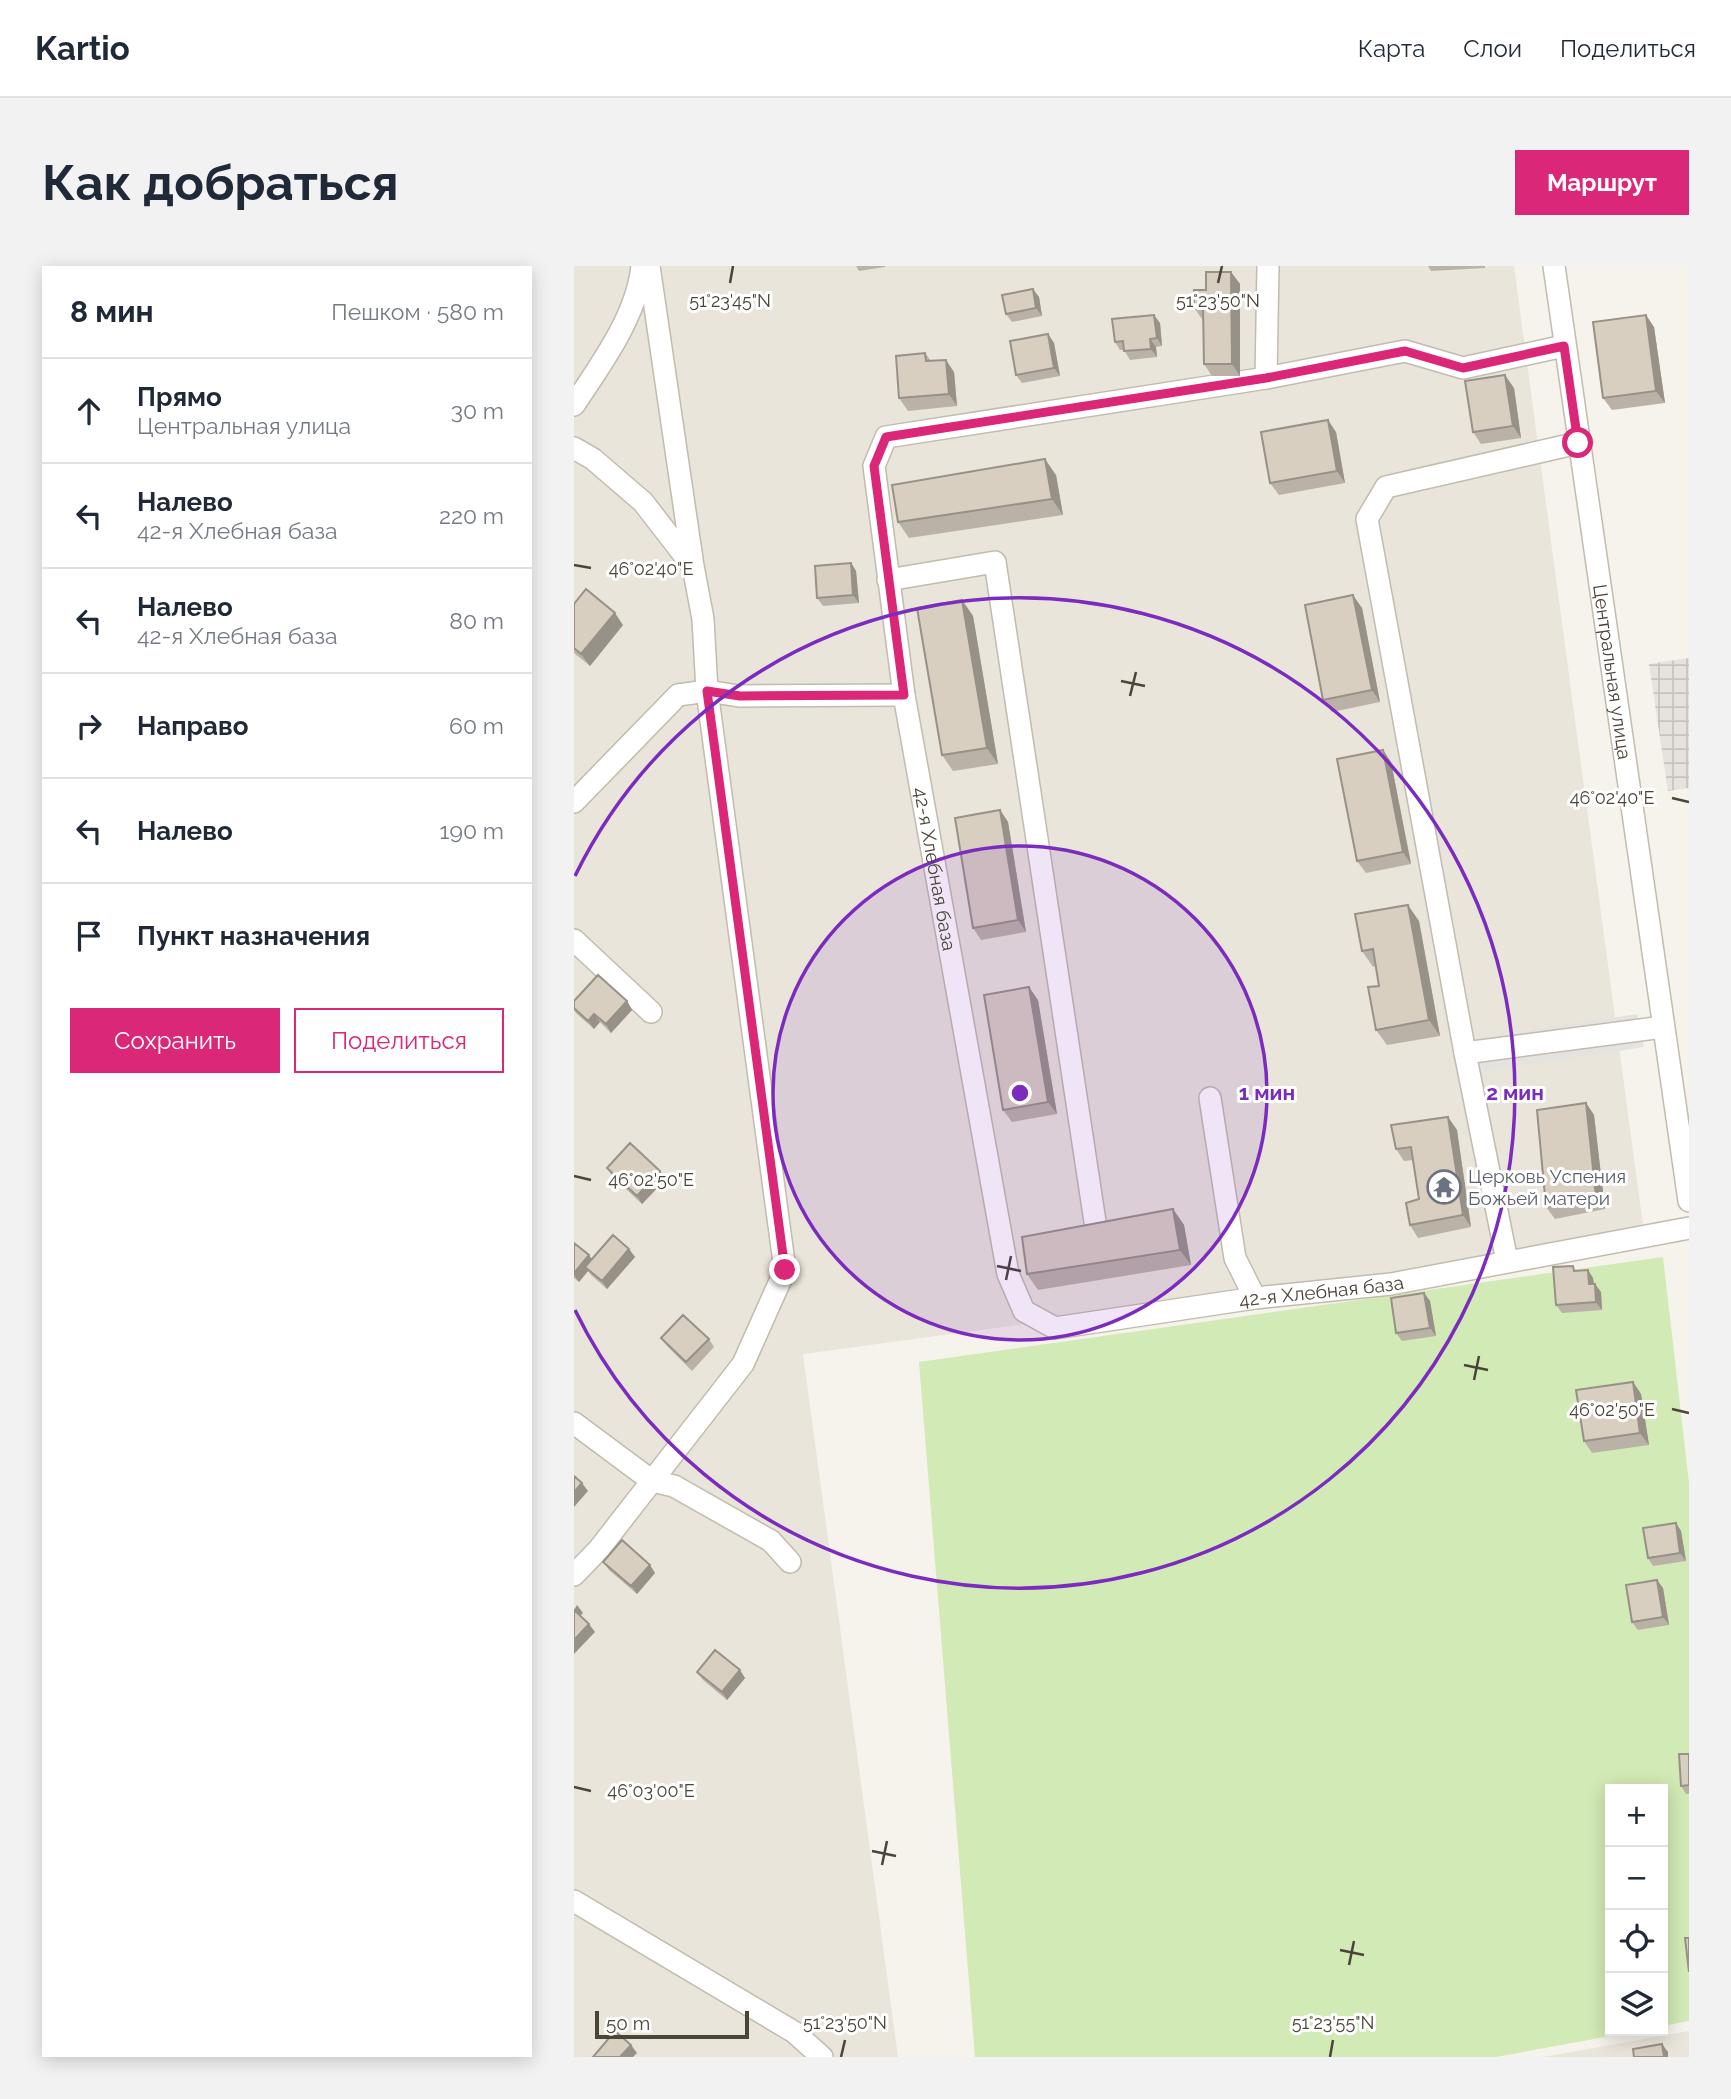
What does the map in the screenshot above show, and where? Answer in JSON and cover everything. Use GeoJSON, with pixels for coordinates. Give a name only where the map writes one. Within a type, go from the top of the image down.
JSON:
{"type":"FeatureCollection","features":[{"type":"Feature","properties":{"kind":"street"},"geometry":{"type":"LineString","coordinates":[[574,405],[623,325],[640,282],[642,266]]}},
{"type":"Feature","properties":{"kind":"street"},"geometry":{"type":"LineString","coordinates":[[574,1575],[599,1549],[743,1364],[785,1270],[707,691],[703,619],[692,566],[649,266]]}},
{"type":"Feature","properties":{"kind":"street"},"geometry":{"type":"LineString","coordinates":[[1266,378],[1268,266]]}},
{"type":"Feature","properties":{"kind":"street","name":"Центральная улица"},"geometry":{"type":"LineString","coordinates":[[1553,266],[1689,1201]]}},
{"type":"Feature","properties":{"kind":"street","name":"42-я Хлебная база"},"geometry":{"type":"LineString","coordinates":[[1564,346],[1463,368],[1405,351],[1266,378],[886,437],[874,466],[904,695],[1008,1274],[1024,1311],[1055,1328],[1255,1298],[1391,1284],[1689,1228]]}},
{"type":"Feature","properties":{"kind":"street"},"geometry":{"type":"LineString","coordinates":[[1507,1261],[1465,1053],[1367,519],[1386,487],[1578,443]]}},
{"type":"Feature","properties":{"kind":"street"},"geometry":{"type":"LineString","coordinates":[[574,448],[593,459],[643,502],[692,566]]}},
{"type":"Feature","properties":{"kind":"street"},"geometry":{"type":"LineString","coordinates":[[888,580],[996,562],[1097,1235]]}},
{"type":"Feature","properties":{"kind":"street"},"geometry":{"type":"LineString","coordinates":[[574,802],[678,695],[707,691],[740,696],[904,695]]}},
{"type":"Feature","properties":{"kind":"street"},"geometry":{"type":"LineString","coordinates":[[574,940],[651,1012]]}},
{"type":"Feature","properties":{"kind":"street"},"geometry":{"type":"LineString","coordinates":[[1465,1053],[1663,1027]]}},
{"type":"Feature","properties":{"kind":"street"},"geometry":{"type":"LineString","coordinates":[[1210,1098],[1235,1258],[1255,1298]]}},
{"type":"Feature","properties":{"kind":"street"},"geometry":{"type":"LineString","coordinates":[[574,1423],[652,1481],[674,1486],[771,1541],[790,1562]]}},
{"type":"Feature","properties":{"kind":"street"},"geometry":{"type":"LineString","coordinates":[[574,1900],[794,2032],[822,2057]]}},
{"type":"Feature","properties":{"kind":"shaded area"},"geometry":{"type":"Polygon","coordinates":[[[574,266],[1514,266],[1645,1240],[803,1354],[898,2057],[574,2057],[574,266]]]}},
{"type":"Feature","properties":{"kind":"shaded area"},"geometry":{"type":"Polygon","coordinates":[[[1689,658],[1689,788],[1668,791],[1649,664],[1689,658]]]}},
{"type":"Feature","properties":{"kind":"shaded area"},"geometry":{"type":"Polygon","coordinates":[[[1637,1014],[1644,1047],[1478,1073],[1472,1039],[1637,1014]]]}},
{"type":"Feature","properties":{"kind":"shaded area"},"geometry":{"type":"Polygon","coordinates":[[[1689,2031],[1689,2057],[1543,2057],[1668,2036],[1689,2031]]]}},
{"type":"Feature","properties":{"kind":"green space"},"geometry":{"type":"Polygon","coordinates":[[[1663,1257],[1689,1483],[1689,2021],[1668,2025],[1668,1784],[1605,1784],[1605,2036],[1611,2036],[1496,2057],[975,2057],[919,1362],[1663,1257]]]}},
{"type":"Feature","properties":{"kind":"building"},"geometry":{"type":"Polygon","coordinates":[[[1206,272],[1231,272],[1232,364],[1204,364],[1203,307],[1194,308],[1194,290],[1206,290],[1206,272]]]}},
{"type":"Feature","properties":{"kind":"building"},"geometry":{"type":"Polygon","coordinates":[[[1033,289],[1036,308],[1006,314],[1002,295],[1033,289]]]}},
{"type":"Feature","properties":{"kind":"building"},"geometry":{"type":"Polygon","coordinates":[[[1154,315],[1157,338],[1150,339],[1151,349],[1124,351],[1123,341],[1115,342],[1112,319],[1154,315]]]}},
{"type":"Feature","properties":{"kind":"building"},"geometry":{"type":"Polygon","coordinates":[[[1646,315],[1656,391],[1603,398],[1593,322],[1646,315]]]}},
{"type":"Feature","properties":{"kind":"building"},"geometry":{"type":"Polygon","coordinates":[[[1048,334],[1054,368],[1016,375],[1010,341],[1048,334]]]}},
{"type":"Feature","properties":{"kind":"building"},"geometry":{"type":"Polygon","coordinates":[[[925,353],[926,361],[946,360],[949,394],[899,398],[896,356],[925,353]]]}},
{"type":"Feature","properties":{"kind":"building"},"geometry":{"type":"Polygon","coordinates":[[[1505,375],[1513,426],[1473,432],[1465,381],[1505,375]]]}},
{"type":"Feature","properties":{"kind":"building"},"geometry":{"type":"Polygon","coordinates":[[[1328,420],[1337,471],[1270,483],[1261,432],[1328,420]]]}},
{"type":"Feature","properties":{"kind":"building"},"geometry":{"type":"Polygon","coordinates":[[[1045,459],[1052,499],[898,522],[892,485],[1045,459]]]}},
{"type":"Feature","properties":{"kind":"building"},"geometry":{"type":"Polygon","coordinates":[[[851,563],[853,595],[817,598],[815,566],[851,563]]]}},
{"type":"Feature","properties":{"kind":"building"},"geometry":{"type":"Polygon","coordinates":[[[586,589],[615,613],[581,654],[574,648],[574,604],[586,589]]]}},
{"type":"Feature","properties":{"kind":"building"},"geometry":{"type":"Polygon","coordinates":[[[1353,595],[1372,690],[1323,700],[1305,605],[1353,595]]]}},
{"type":"Feature","properties":{"kind":"building"},"geometry":{"type":"Polygon","coordinates":[[[962,600],[987,748],[942,755],[917,608],[962,600]]]}},
{"type":"Feature","properties":{"kind":"building"},"geometry":{"type":"Polygon","coordinates":[[[1383,750],[1403,852],[1357,861],[1337,759],[1383,750]]]}},
{"type":"Feature","properties":{"kind":"building"},"geometry":{"type":"Polygon","coordinates":[[[1000,810],[1018,920],[973,928],[955,818],[1000,810]]]}},
{"type":"Feature","properties":{"kind":"building"},"geometry":{"type":"Polygon","coordinates":[[[1408,905],[1429,1020],[1376,1030],[1368,987],[1379,986],[1373,949],[1362,951],[1355,914],[1408,905]]]}},
{"type":"Feature","properties":{"kind":"building"},"geometry":{"type":"Polygon","coordinates":[[[598,975],[627,1001],[606,1024],[594,1014],[588,1021],[574,1008],[574,1001],[598,975]]]}},
{"type":"Feature","properties":{"kind":"building"},"geometry":{"type":"Polygon","coordinates":[[[1029,987],[1048,1102],[1003,1110],[984,995],[1029,987]]]}},
{"type":"Feature","properties":{"kind":"building"},"geometry":{"type":"Polygon","coordinates":[[[1586,1103],[1596,1197],[1546,1207],[1537,1110],[1586,1103]]]}},
{"type":"Feature","properties":{"kind":"building","name":"Церковь Успения Божьей матери"},"geometry":{"type":"Polygon","coordinates":[[[1448,1117],[1463,1215],[1410,1225],[1406,1203],[1419,1199],[1411,1147],[1396,1149],[1391,1125],[1448,1117]]]}},
{"type":"Feature","properties":{"kind":"building"},"geometry":{"type":"Polygon","coordinates":[[[630,1143],[660,1171],[637,1196],[607,1168],[630,1143]]]}},
{"type":"Feature","properties":{"kind":"building"},"geometry":{"type":"Polygon","coordinates":[[[1173,1209],[1180,1250],[1027,1274],[1022,1237],[1173,1209]]]}},
{"type":"Feature","properties":{"kind":"building"},"geometry":{"type":"Polygon","coordinates":[[[613,1235],[629,1249],[602,1281],[585,1267],[613,1235]]]}},
{"type":"Feature","properties":{"kind":"building"},"geometry":{"type":"Polygon","coordinates":[[[574,1243],[589,1255],[574,1273],[574,1243]]]}},
{"type":"Feature","properties":{"kind":"building"},"geometry":{"type":"Polygon","coordinates":[[[1573,1266],[1574,1271],[1588,1270],[1589,1284],[1595,1284],[1596,1302],[1556,1305],[1553,1267],[1573,1266]]]}},
{"type":"Feature","properties":{"kind":"building"},"geometry":{"type":"Polygon","coordinates":[[[1424,1293],[1430,1328],[1396,1333],[1391,1298],[1424,1293]]]}},
{"type":"Feature","properties":{"kind":"building"},"geometry":{"type":"Polygon","coordinates":[[[683,1315],[709,1339],[686,1362],[661,1338],[683,1315]]]}},
{"type":"Feature","properties":{"kind":"building"},"geometry":{"type":"Polygon","coordinates":[[[1633,1382],[1640,1433],[1584,1441],[1576,1390],[1633,1382]]]}},
{"type":"Feature","properties":{"kind":"building"},"geometry":{"type":"Polygon","coordinates":[[[574,1476],[582,1483],[574,1492],[574,1476]]]}},
{"type":"Feature","properties":{"kind":"building"},"geometry":{"type":"Polygon","coordinates":[[[1676,1523],[1680,1553],[1648,1558],[1643,1528],[1676,1523]]]}},
{"type":"Feature","properties":{"kind":"building"},"geometry":{"type":"Polygon","coordinates":[[[622,1540],[650,1565],[631,1586],[603,1562],[622,1540]]]}},
{"type":"Feature","properties":{"kind":"building"},"geometry":{"type":"Polygon","coordinates":[[[1657,1580],[1663,1617],[1632,1622],[1626,1585],[1657,1580]]]}},
{"type":"Feature","properties":{"kind":"building"},"geometry":{"type":"Polygon","coordinates":[[[574,1610],[589,1624],[574,1640],[574,1610]]]}},
{"type":"Feature","properties":{"kind":"building"},"geometry":{"type":"Polygon","coordinates":[[[715,1650],[740,1670],[722,1692],[697,1672],[715,1650]]]}},
{"type":"Feature","properties":{"kind":"building"},"geometry":{"type":"Polygon","coordinates":[[[1679,1754],[1689,1754],[1689,1785],[1681,1786],[1679,1754]]]}},
{"type":"Feature","properties":{"kind":"building"},"geometry":{"type":"Polygon","coordinates":[[[1685,1938],[1689,1938],[1689,1972],[1685,1938]]]}},
{"type":"Feature","properties":{"kind":"building"},"geometry":{"type":"Polygon","coordinates":[[[615,2031],[631,2045],[620,2057],[593,2057],[615,2031]]]}},
{"type":"Feature","properties":{"kind":"building"},"geometry":{"type":"Polygon","coordinates":[[[1662,2044],[1664,2057],[1634,2057],[1633,2049],[1662,2044]]]}},
{"type":"Feature","properties":{"kind":"place","name":"Церковь Успения Божьей матери"},"geometry":{"type":"Point","coordinates":[1444,1187]}},
{"type":"Feature","properties":{"kind":"route"},"geometry":{"type":"LineString","coordinates":[[785,1270],[707,691],[740,696],[904,695],[874,466],[886,437],[1266,378],[1405,351],[1463,368],[1564,346],[1578,443]]}}]}
